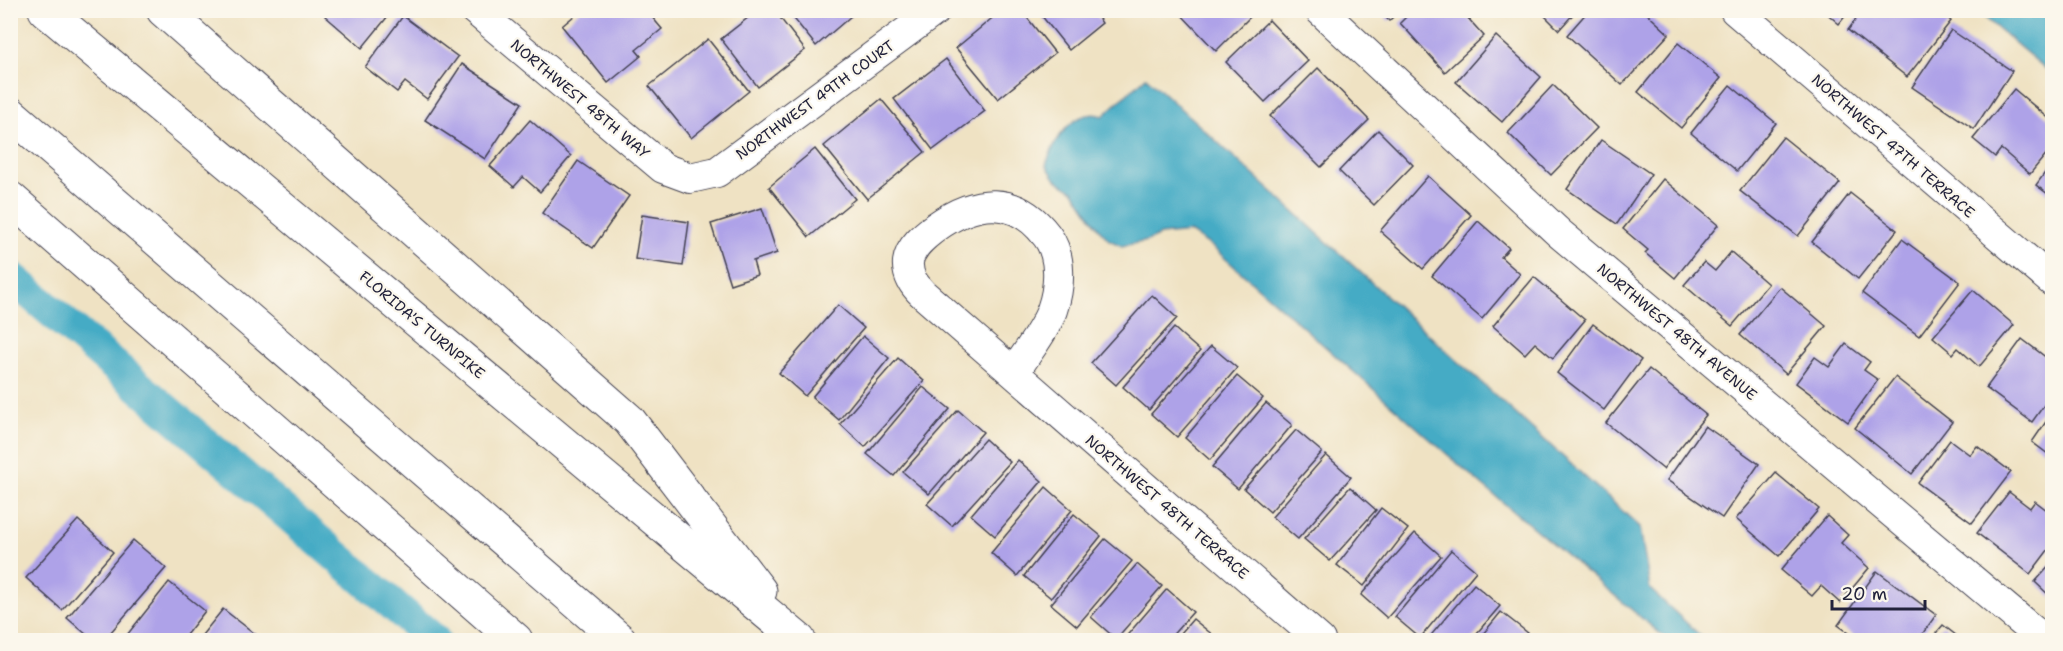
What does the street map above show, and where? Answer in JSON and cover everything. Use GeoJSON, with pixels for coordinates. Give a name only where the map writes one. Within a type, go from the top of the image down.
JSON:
{"type":"FeatureCollection","features":[{"type":"Feature","properties":{"kind":"highway","name":"FLORIDA'S TURNPIKE"},"geometry":{"type":"LineString","coordinates":[[45,10],[797,639]]}},
{"type":"Feature","properties":{"kind":"highway"},"geometry":{"type":"LineString","coordinates":[[163,10],[629,420],[797,639]]}},
{"type":"Feature","properties":{"kind":"highway"},"geometry":{"type":"LineString","coordinates":[[10,113],[620,640]]}},
{"type":"Feature","properties":{"kind":"highway"},"geometry":{"type":"LineString","coordinates":[[10,198],[516,640]]}},
{"type":"Feature","properties":{"kind":"street","name":"NORTHWEST 49TH COURT"},"geometry":{"type":"LineString","coordinates":[[690,178],[717,172],[936,10]]}},
{"type":"Feature","properties":{"kind":"street","name":"NORTHWEST 48TH AVENUE"},"geometry":{"type":"LineString","coordinates":[[1320,10],[1559,233],[2044,640]]}},
{"type":"Feature","properties":{"kind":"street","name":"NORTHWEST 47TH TERRACE"},"geometry":{"type":"LineString","coordinates":[[1735,10],[2052,281]]}},
{"type":"Feature","properties":{"kind":"street","name":"NORTHWEST 48TH WAY"},"geometry":{"type":"LineString","coordinates":[[491,15],[663,168],[690,178]]}},
{"type":"Feature","properties":{"kind":"street","name":"NORTHWEST 48TH TERRACE"},"geometry":{"type":"LineString","coordinates":[[1014,373],[1051,311],[1058,287],[1058,262],[1051,242],[1027,214],[1010,207],[971,207],[950,217],[914,247],[908,261],[909,275],[923,294],[1320,640]]}},
{"type":"Feature","properties":{"kind":"water"},"geometry":{"type":"Polygon","coordinates":[[[1977,11],[2052,11],[2052,74],[1977,11]]]}},
{"type":"Feature","properties":{"kind":"water"},"geometry":{"type":"Polygon","coordinates":[[[1146,77],[1640,527],[1650,589],[1705,640],[1668,640],[1482,485],[1210,245],[1190,232],[1160,235],[1147,241],[1122,246],[1109,240],[1074,191],[1056,180],[1046,165],[1054,146],[1066,128],[1083,116],[1093,114],[1103,116],[1146,77]]]}},
{"type":"Feature","properties":{"kind":"building"},"geometry":{"type":"Polygon","coordinates":[[[330,10],[393,10],[362,48],[325,16],[330,10]]]}},
{"type":"Feature","properties":{"kind":"building"},"geometry":{"type":"Polygon","coordinates":[[[581,10],[646,10],[662,29],[636,50],[641,56],[608,83],[562,26],[581,10]]]}},
{"type":"Feature","properties":{"kind":"building"},"geometry":{"type":"Polygon","coordinates":[[[758,10],[774,10],[805,50],[758,87],[721,39],[758,10]]]}},
{"type":"Feature","properties":{"kind":"building"},"geometry":{"type":"Polygon","coordinates":[[[787,10],[858,10],[816,46],[787,10]]]}},
{"type":"Feature","properties":{"kind":"building"},"geometry":{"type":"Polygon","coordinates":[[[1002,10],[1021,10],[1055,53],[998,99],[956,48],[1002,10]]]}},
{"type":"Feature","properties":{"kind":"building"},"geometry":{"type":"Polygon","coordinates":[[[1037,10],[1098,10],[1095,13],[1102,23],[1069,50],[1037,10]]]}},
{"type":"Feature","properties":{"kind":"building"},"geometry":{"type":"Polygon","coordinates":[[[1177,10],[1257,10],[1216,51],[1177,10]]]}},
{"type":"Feature","properties":{"kind":"building"},"geometry":{"type":"Polygon","coordinates":[[[1379,10],[1400,10],[1389,21],[1379,10]]]}},
{"type":"Feature","properties":{"kind":"building"},"geometry":{"type":"Polygon","coordinates":[[[1413,10],[1472,10],[1466,16],[1484,36],[1445,72],[1400,23],[1413,10]]]}},
{"type":"Feature","properties":{"kind":"building"},"geometry":{"type":"Polygon","coordinates":[[[1539,10],[1577,10],[1559,30],[1539,10]]]}},
{"type":"Feature","properties":{"kind":"building"},"geometry":{"type":"Polygon","coordinates":[[[1589,10],[1643,10],[1669,34],[1622,85],[1567,35],[1589,10]]]}},
{"type":"Feature","properties":{"kind":"building"},"geometry":{"type":"Polygon","coordinates":[[[1823,10],[1850,10],[1839,24],[1823,10]]]}},
{"type":"Feature","properties":{"kind":"building"},"geometry":{"type":"Polygon","coordinates":[[[1863,10],[1905,10],[1910,15],[1913,10],[1938,10],[1951,21],[1907,77],[1848,30],[1863,10]]]}},
{"type":"Feature","properties":{"kind":"building"},"geometry":{"type":"Polygon","coordinates":[[[403,16],[458,57],[427,99],[405,82],[397,92],[365,67],[403,16]]]}},
{"type":"Feature","properties":{"kind":"building"},"geometry":{"type":"Polygon","coordinates":[[[1269,20],[1308,61],[1265,102],[1226,62],[1269,20]]]}},
{"type":"Feature","properties":{"kind":"building"},"geometry":{"type":"Polygon","coordinates":[[[1951,30],[2012,71],[1974,129],[1912,87],[1951,30]]]}},
{"type":"Feature","properties":{"kind":"building"},"geometry":{"type":"Polygon","coordinates":[[[1496,36],[1541,77],[1502,122],[1456,82],[1496,36]]]}},
{"type":"Feature","properties":{"kind":"building"},"geometry":{"type":"Polygon","coordinates":[[[708,39],[749,91],[691,138],[649,86],[708,39]]]}},
{"type":"Feature","properties":{"kind":"building"},"geometry":{"type":"Polygon","coordinates":[[[1678,43],[1721,78],[1681,128],[1638,92],[1678,43]]]}},
{"type":"Feature","properties":{"kind":"building"},"geometry":{"type":"Polygon","coordinates":[[[946,59],[985,111],[933,150],[894,99],[946,59]]]}},
{"type":"Feature","properties":{"kind":"building"},"geometry":{"type":"Polygon","coordinates":[[[462,64],[522,103],[485,159],[425,120],[462,64]]]}},
{"type":"Feature","properties":{"kind":"building"},"geometry":{"type":"Polygon","coordinates":[[[1318,68],[1369,120],[1321,167],[1270,116],[1318,68]]]}},
{"type":"Feature","properties":{"kind":"building"},"geometry":{"type":"Polygon","coordinates":[[[1553,85],[1597,128],[1551,175],[1508,133],[1553,85]]]}},
{"type":"Feature","properties":{"kind":"building"},"geometry":{"type":"Polygon","coordinates":[[[1730,85],[1776,123],[1737,171],[1691,133],[1730,85]]]}},
{"type":"Feature","properties":{"kind":"building"},"geometry":{"type":"Polygon","coordinates":[[[2014,89],[2052,121],[2052,147],[2030,174],[2001,149],[1995,157],[1973,139],[2014,89]]]}},
{"type":"Feature","properties":{"kind":"building"},"geometry":{"type":"Polygon","coordinates":[[[881,99],[925,152],[867,199],[824,146],[881,99]]]}},
{"type":"Feature","properties":{"kind":"building"},"geometry":{"type":"Polygon","coordinates":[[[530,120],[571,156],[540,192],[523,177],[514,187],[490,166],[530,120]]]}},
{"type":"Feature","properties":{"kind":"building"},"geometry":{"type":"Polygon","coordinates":[[[1378,130],[1413,165],[1374,205],[1339,171],[1378,130]]]}},
{"type":"Feature","properties":{"kind":"building"},"geometry":{"type":"Polygon","coordinates":[[[1783,137],[1840,183],[1798,236],[1740,191],[1783,137]]]}},
{"type":"Feature","properties":{"kind":"building"},"geometry":{"type":"Polygon","coordinates":[[[1601,140],[1651,174],[1617,224],[1567,189],[1601,140]]]}},
{"type":"Feature","properties":{"kind":"building"},"geometry":{"type":"Polygon","coordinates":[[[815,149],[855,199],[809,237],[769,187],[815,149]]]}},
{"type":"Feature","properties":{"kind":"building"},"geometry":{"type":"Polygon","coordinates":[[[578,161],[629,196],[593,248],[542,213],[578,161]]]}},
{"type":"Feature","properties":{"kind":"building"},"geometry":{"type":"Polygon","coordinates":[[[2052,163],[2052,197],[2036,185],[2052,163]]]}},
{"type":"Feature","properties":{"kind":"building"},"geometry":{"type":"Polygon","coordinates":[[[1428,176],[1471,215],[1423,269],[1380,231],[1428,176]]]}},
{"type":"Feature","properties":{"kind":"building"},"geometry":{"type":"Polygon","coordinates":[[[1663,179],[1718,225],[1675,278],[1645,253],[1648,250],[1623,229],[1663,179]]]}},
{"type":"Feature","properties":{"kind":"building"},"geometry":{"type":"Polygon","coordinates":[[[1850,193],[1897,230],[1858,279],[1812,242],[1850,193]]]}},
{"type":"Feature","properties":{"kind":"building"},"geometry":{"type":"Polygon","coordinates":[[[762,208],[777,253],[753,261],[757,275],[730,284],[711,224],[762,208]]]}},
{"type":"Feature","properties":{"kind":"building"},"geometry":{"type":"Polygon","coordinates":[[[642,215],[689,222],[683,266],[635,259],[642,215]]]}},
{"type":"Feature","properties":{"kind":"building"},"geometry":{"type":"Polygon","coordinates":[[[1478,221],[1509,248],[1501,257],[1520,274],[1482,319],[1432,276],[1478,221]]]}},
{"type":"Feature","properties":{"kind":"building"},"geometry":{"type":"Polygon","coordinates":[[[1902,239],[1960,282],[1919,336],[1862,293],[1902,239]]]}},
{"type":"Feature","properties":{"kind":"building"},"geometry":{"type":"Polygon","coordinates":[[[1731,252],[1768,284],[1732,326],[1684,285],[1704,262],[1715,271],[1731,252]]]}},
{"type":"Feature","properties":{"kind":"building"},"geometry":{"type":"Polygon","coordinates":[[[1534,277],[1585,320],[1553,358],[1535,343],[1525,354],[1493,326],[1534,277]]]}},
{"type":"Feature","properties":{"kind":"building"},"geometry":{"type":"Polygon","coordinates":[[[1780,287],[1826,326],[1786,374],[1740,335],[1780,287]]]}},
{"type":"Feature","properties":{"kind":"building"},"geometry":{"type":"Polygon","coordinates":[[[1973,290],[2014,325],[1979,367],[1958,348],[1953,354],[1933,337],[1973,290]]]}},
{"type":"Feature","properties":{"kind":"building"},"geometry":{"type":"Polygon","coordinates":[[[1152,295],[1177,318],[1116,385],[1091,363],[1152,295]]]}},
{"type":"Feature","properties":{"kind":"building"},"geometry":{"type":"Polygon","coordinates":[[[838,305],[864,328],[805,396],[779,373],[838,305]]]}},
{"type":"Feature","properties":{"kind":"building"},"geometry":{"type":"Polygon","coordinates":[[[1593,324],[1641,360],[1604,410],[1557,373],[1593,324]]]}},
{"type":"Feature","properties":{"kind":"building"},"geometry":{"type":"Polygon","coordinates":[[[1174,328],[1200,351],[1149,410],[1123,387],[1174,328]]]}},
{"type":"Feature","properties":{"kind":"building"},"geometry":{"type":"Polygon","coordinates":[[[863,336],[889,358],[839,420],[812,397],[863,336]]]}},
{"type":"Feature","properties":{"kind":"building"},"geometry":{"type":"Polygon","coordinates":[[[2022,339],[2052,362],[2052,394],[2032,422],[1986,388],[2022,339]]]}},
{"type":"Feature","properties":{"kind":"building"},"geometry":{"type":"Polygon","coordinates":[[[1846,344],[1870,362],[1864,370],[1878,380],[1848,422],[1796,383],[1815,357],[1829,367],[1846,344]]]}},
{"type":"Feature","properties":{"kind":"building"},"geometry":{"type":"Polygon","coordinates":[[[1211,346],[1237,368],[1177,437],[1151,414],[1211,346]]]}},
{"type":"Feature","properties":{"kind":"building"},"geometry":{"type":"Polygon","coordinates":[[[898,358],[924,381],[865,447],[840,424],[898,358]]]}},
{"type":"Feature","properties":{"kind":"building"},"geometry":{"type":"Polygon","coordinates":[[[1649,369],[1706,415],[1663,469],[1606,423],[1649,369]]]}},
{"type":"Feature","properties":{"kind":"building"},"geometry":{"type":"Polygon","coordinates":[[[1237,376],[1263,398],[1210,460],[1185,438],[1237,376]]]}},
{"type":"Feature","properties":{"kind":"building"},"geometry":{"type":"Polygon","coordinates":[[[1895,377],[1952,422],[1912,474],[1855,428],[1895,377]]]}},
{"type":"Feature","properties":{"kind":"building"},"geometry":{"type":"Polygon","coordinates":[[[923,387],[950,409],[894,476],[867,454],[923,387]]]}},
{"type":"Feature","properties":{"kind":"building"},"geometry":{"type":"Polygon","coordinates":[[[1266,403],[1292,425],[1238,489],[1212,467],[1266,403]]]}},
{"type":"Feature","properties":{"kind":"building"},"geometry":{"type":"Polygon","coordinates":[[[958,410],[983,432],[929,494],[903,472],[958,410]]]}},
{"type":"Feature","properties":{"kind":"building"},"geometry":{"type":"Polygon","coordinates":[[[2052,413],[2052,457],[2032,442],[2052,413]]]}},
{"type":"Feature","properties":{"kind":"building"},"geometry":{"type":"Polygon","coordinates":[[[1705,426],[1759,464],[1722,518],[1667,480],[1705,426]]]}},
{"type":"Feature","properties":{"kind":"building"},"geometry":{"type":"Polygon","coordinates":[[[1296,430],[1322,452],[1270,512],[1244,489],[1296,430]]]}},
{"type":"Feature","properties":{"kind":"building"},"geometry":{"type":"Polygon","coordinates":[[[985,439],[1010,462],[952,526],[927,504],[985,439]]]}},
{"type":"Feature","properties":{"kind":"building"},"geometry":{"type":"Polygon","coordinates":[[[1950,440],[1970,455],[1977,446],[2011,472],[1972,523],[1918,483],[1950,440]]]}},
{"type":"Feature","properties":{"kind":"building"},"geometry":{"type":"Polygon","coordinates":[[[1326,455],[1351,477],[1298,539],[1272,517],[1326,455]]]}},
{"type":"Feature","properties":{"kind":"building"},"geometry":{"type":"Polygon","coordinates":[[[1018,460],[1042,481],[995,536],[971,515],[1018,460]]]}},
{"type":"Feature","properties":{"kind":"building"},"geometry":{"type":"Polygon","coordinates":[[[1776,473],[1819,509],[1779,556],[1736,519],[1776,473]]]}},
{"type":"Feature","properties":{"kind":"building"},"geometry":{"type":"Polygon","coordinates":[[[1046,487],[1072,510],[1017,576],[991,553],[1046,487]]]}},
{"type":"Feature","properties":{"kind":"building"},"geometry":{"type":"Polygon","coordinates":[[[1350,487],[1376,510],[1330,561],[1304,539],[1350,487]]]}},
{"type":"Feature","properties":{"kind":"building"},"geometry":{"type":"Polygon","coordinates":[[[2009,492],[2030,508],[2035,501],[2052,514],[2052,545],[2030,574],[1977,533],[2009,492]]]}},
{"type":"Feature","properties":{"kind":"building"},"geometry":{"type":"Polygon","coordinates":[[[1381,508],[1408,529],[1364,586],[1337,565],[1381,508]]]}},
{"type":"Feature","properties":{"kind":"building"},"geometry":{"type":"Polygon","coordinates":[[[1074,514],[1101,536],[1051,598],[1024,576],[1074,514]]]}},
{"type":"Feature","properties":{"kind":"building"},"geometry":{"type":"Polygon","coordinates":[[[1827,516],[1848,535],[1841,543],[1869,568],[1840,603],[1821,586],[1812,596],[1781,570],[1827,516]]]}},
{"type":"Feature","properties":{"kind":"building"},"geometry":{"type":"Polygon","coordinates":[[[78,520],[113,552],[62,610],[26,578],[78,520]]]}},
{"type":"Feature","properties":{"kind":"building"},"geometry":{"type":"Polygon","coordinates":[[[1415,533],[1441,556],[1387,618],[1361,595],[1415,533]]]}},
{"type":"Feature","properties":{"kind":"building"},"geometry":{"type":"Polygon","coordinates":[[[1105,539],[1132,561],[1077,626],[1051,604],[1105,539]]]}},
{"type":"Feature","properties":{"kind":"building"},"geometry":{"type":"Polygon","coordinates":[[[133,540],[166,568],[104,640],[93,640],[67,618],[133,540]]]}},
{"type":"Feature","properties":{"kind":"building"},"geometry":{"type":"Polygon","coordinates":[[[1451,550],[1476,571],[1420,638],[1395,617],[1451,550]]]}},
{"type":"Feature","properties":{"kind":"building"},"geometry":{"type":"Polygon","coordinates":[[[2052,563],[2052,598],[2035,582],[2052,563]]]}},
{"type":"Feature","properties":{"kind":"building"},"geometry":{"type":"Polygon","coordinates":[[[1137,564],[1162,586],[1116,639],[1091,617],[1137,564]]]}},
{"type":"Feature","properties":{"kind":"building"},"geometry":{"type":"Polygon","coordinates":[[[1877,571],[1936,615],[1918,640],[1859,640],[1838,625],[1877,571]]]}},
{"type":"Feature","properties":{"kind":"building"},"geometry":{"type":"Polygon","coordinates":[[[169,582],[205,611],[182,640],[123,640],[169,582]]]}},
{"type":"Feature","properties":{"kind":"building"},"geometry":{"type":"Polygon","coordinates":[[[1474,584],[1500,606],[1471,640],[1427,640],[1474,584]]]}},
{"type":"Feature","properties":{"kind":"building"},"geometry":{"type":"Polygon","coordinates":[[[1167,589],[1193,612],[1168,640],[1123,640],[1167,589]]]}},
{"type":"Feature","properties":{"kind":"building"},"geometry":{"type":"Polygon","coordinates":[[[223,609],[259,637],[257,640],[198,640],[223,609]]]}},
{"type":"Feature","properties":{"kind":"building"},"geometry":{"type":"Polygon","coordinates":[[[1501,612],[1528,633],[1522,640],[1478,640],[1501,612]]]}},
{"type":"Feature","properties":{"kind":"building"},"geometry":{"type":"Polygon","coordinates":[[[1193,619],[1219,640],[1175,640],[1193,619]]]}},
{"type":"Feature","properties":{"kind":"building"},"geometry":{"type":"Polygon","coordinates":[[[1943,625],[1962,640],[1930,640],[1943,625]]]}},
{"type":"Feature","properties":{"kind":"waterway"},"geometry":{"type":"LineString","coordinates":[[10,276],[434,640]]}}]}
